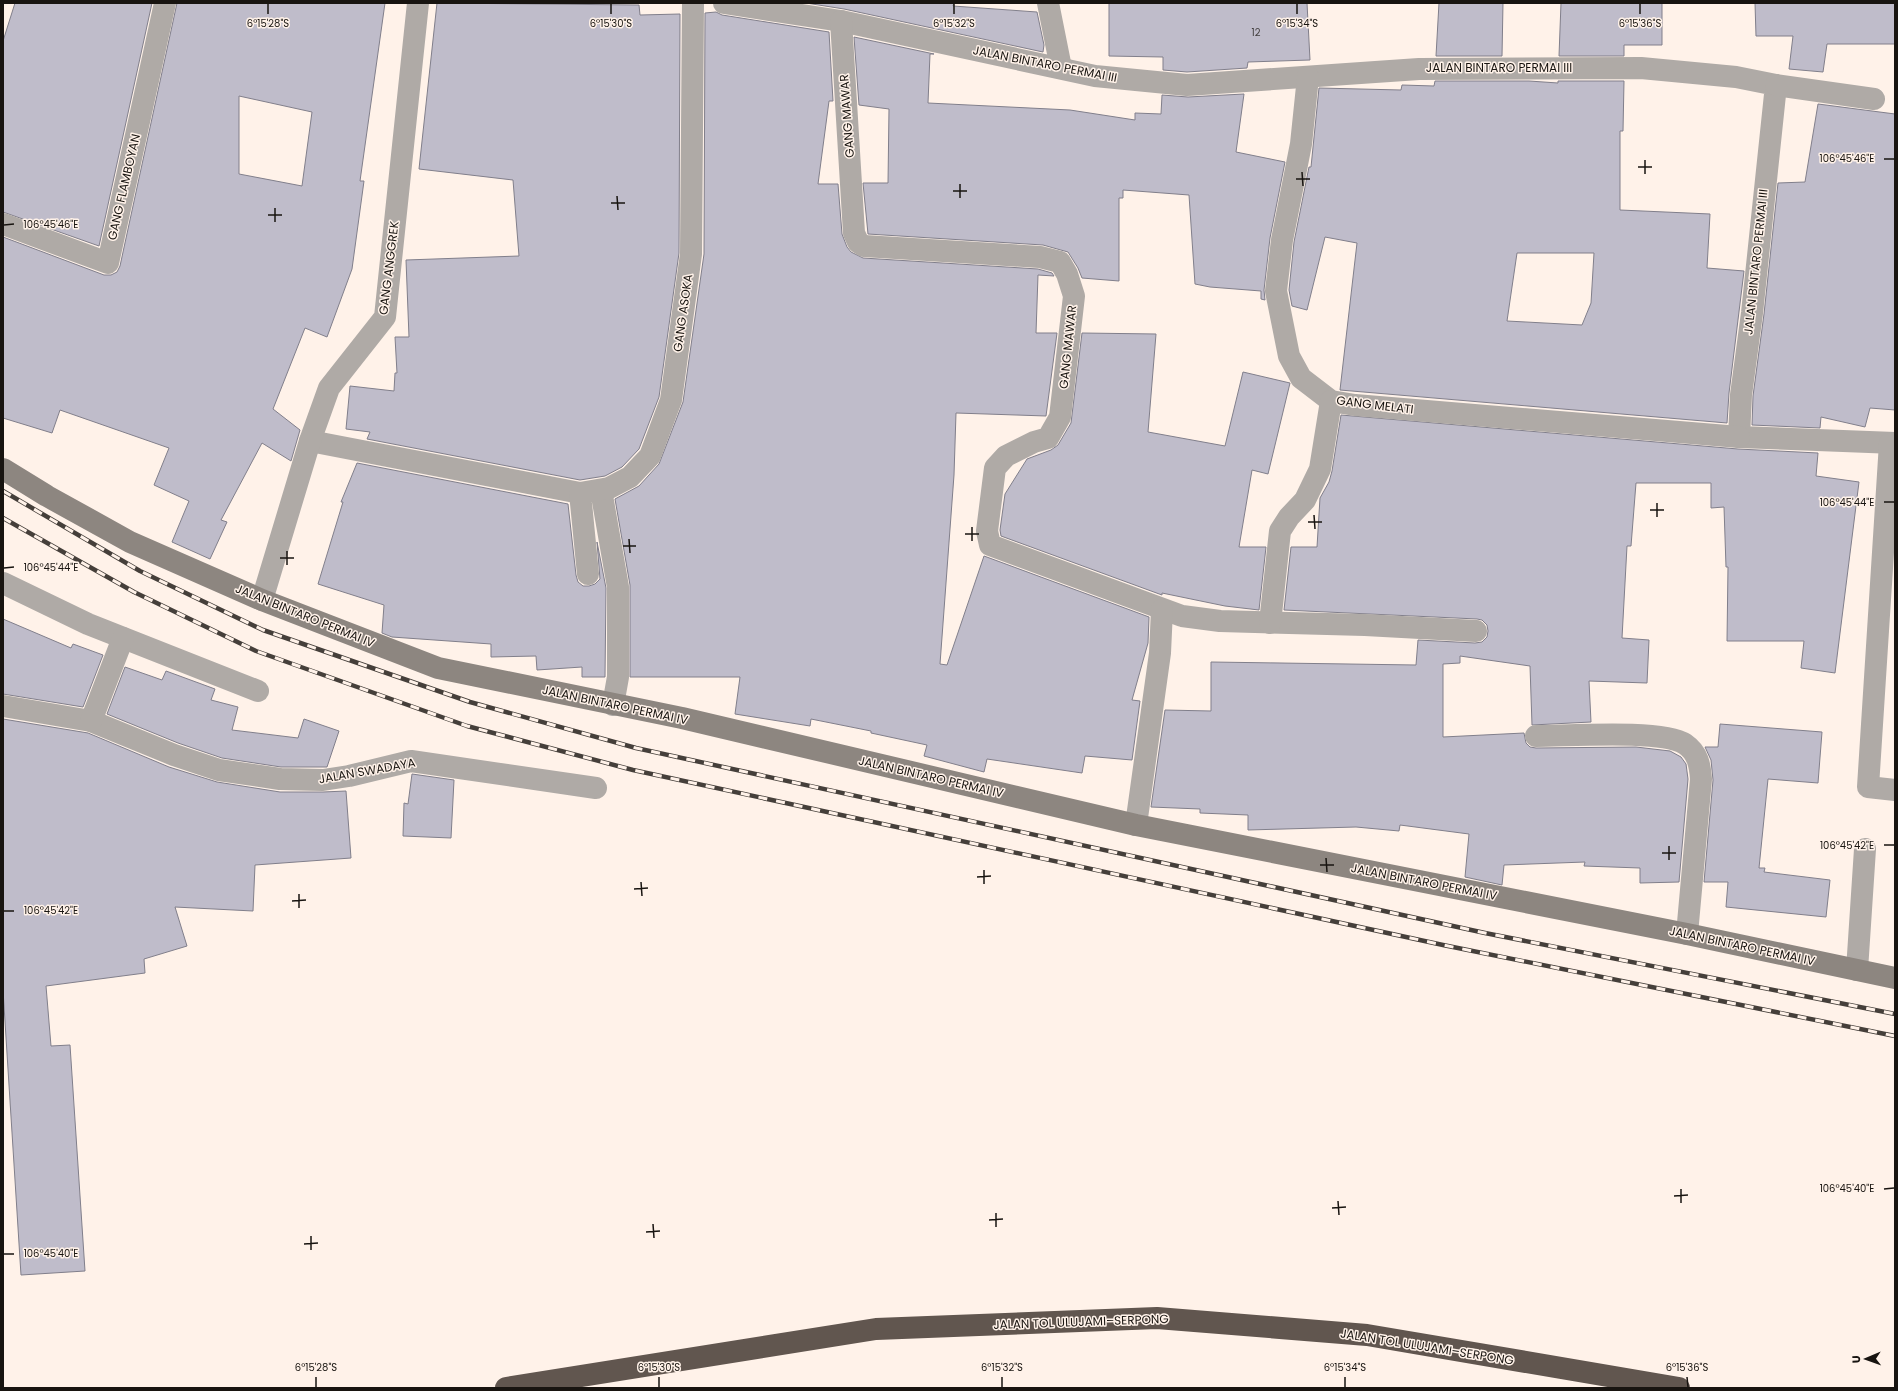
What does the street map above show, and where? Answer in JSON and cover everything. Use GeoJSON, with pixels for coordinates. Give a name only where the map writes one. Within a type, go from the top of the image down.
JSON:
{"type":"FeatureCollection","features":[{"type":"Feature","properties":{"kind":"highway","name":"JALAN TOL ULUJAMI–SERPONG"},"geometry":{"type":"LineString","coordinates":[[506,1388],[876,1329],[1157,1318],[1368,1335],[1680,1388]]}},
{"type":"Feature","properties":{"kind":"street","name":"GANG FLAMBOYAN"},"geometry":{"type":"LineString","coordinates":[[3,224],[108,263],[165,3]]}},
{"type":"Feature","properties":{"kind":"street","name":"GANG ANGGREK"},"geometry":{"type":"LineString","coordinates":[[262,600],[310,441],[329,388],[385,317],[418,3]]}},
{"type":"Feature","properties":{"kind":"street","name":"GANG ASOKA"},"geometry":{"type":"LineString","coordinates":[[590,491],[609,488],[630,477],[650,456],[670,400],[691,254],[693,3]]}},
{"type":"Feature","properties":{"kind":"street","name":"JALAN BINTARO PERMAI III"},"geometry":{"type":"LineString","coordinates":[[724,3],[841,21],[1095,76],[1187,86],[1419,69],[1640,68],[1736,77],[1776,85],[1752,313],[1741,395],[1739,437]]}},
{"type":"Feature","properties":{"kind":"street"},"geometry":{"type":"LineString","coordinates":[[1048,3],[1061,68]]}},
{"type":"Feature","properties":{"kind":"street","name":"GANG MAWAR"},"geometry":{"type":"LineString","coordinates":[[841,21],[854,233],[858,242],[864,246],[1040,257],[1060,262],[1067,274],[1074,296],[1060,417],[1048,438],[1034,442],[1006,456],[994,468],[988,531],[990,545],[1162,610]]}},
{"type":"Feature","properties":{"kind":"street","name":"GANG MELATI"},"geometry":{"type":"LineString","coordinates":[[1308,77],[1301,144],[1280,247],[1276,291],[1289,356],[1301,378],[1331,401],[1355,405],[1739,437]]}},
{"type":"Feature","properties":{"kind":"street"},"geometry":{"type":"LineString","coordinates":[[1776,85],[1874,99]]}},
{"type":"Feature","properties":{"kind":"street"},"geometry":{"type":"LineString","coordinates":[[1270,622],[1280,531],[1305,500],[1320,469],[1331,401]]}},
{"type":"Feature","properties":{"kind":"street"},"geometry":{"type":"LineString","coordinates":[[1739,437],[1893,443],[1868,787],[1895,790]]}},
{"type":"Feature","properties":{"kind":"street"},"geometry":{"type":"LineString","coordinates":[[310,441],[590,491]]}},
{"type":"Feature","properties":{"kind":"street","name":"JALAN BINTARO PERMAI IV"},"geometry":{"type":"LineString","coordinates":[[3,469],[47,496],[130,542],[262,600],[438,668],[682,718],[1136,825],[1688,934],[1895,978]]}},
{"type":"Feature","properties":{"kind":"street"},"geometry":{"type":"LineString","coordinates":[[588,574],[590,491]]}},
{"type":"Feature","properties":{"kind":"street"},"geometry":{"type":"LineString","coordinates":[[590,491],[618,587],[618,677],[613,705]]}},
{"type":"Feature","properties":{"kind":"street"},"geometry":{"type":"LineString","coordinates":[[3,583],[52,608],[123,638],[258,691]]}},
{"type":"Feature","properties":{"kind":"street"},"geometry":{"type":"LineString","coordinates":[[1136,825],[1160,653],[1162,610],[1182,616],[1213,620],[1366,625],[1476,631]]}},
{"type":"Feature","properties":{"kind":"street"},"geometry":{"type":"LineString","coordinates":[[92,721],[123,638]]}},
{"type":"Feature","properties":{"kind":"street","name":"JALAN SWADAYA"},"geometry":{"type":"LineString","coordinates":[[3,706],[92,721],[174,755],[219,770],[280,779],[323,780],[349,776],[411,761],[596,788]]}},
{"type":"Feature","properties":{"kind":"street"},"geometry":{"type":"LineString","coordinates":[[1536,736],[1634,735],[1673,738],[1686,745],[1695,755],[1700,764],[1701,779],[1688,934]]}},
{"type":"Feature","properties":{"kind":"street"},"geometry":{"type":"LineString","coordinates":[[1857,970],[1865,849]]}},
{"type":"Feature","properties":{"kind":"building"},"geometry":{"type":"Polygon","coordinates":[[[15,3],[152,3],[99,246],[3,212],[3,41],[15,3]]]}},
{"type":"Feature","properties":{"kind":"building"},"geometry":{"type":"Polygon","coordinates":[[[177,3],[385,3],[360,181],[364,181],[352,269],[327,337],[305,328],[273,409],[300,430],[291,461],[262,443],[221,520],[227,522],[210,559],[172,542],[189,501],[154,485],[169,448],[60,410],[52,433],[3,418],[3,237],[104,275],[111,275],[117,272],[120,266],[177,3]],[[239,96],[239,174],[302,186],[312,112],[239,96]]]}},
{"type":"Feature","properties":{"kind":"building"},"geometry":{"type":"Polygon","coordinates":[[[437,3],[639,5],[640,15],[680,14],[679,253],[659,397],[639,449],[622,467],[605,476],[580,480],[367,439],[370,432],[346,429],[350,386],[394,391],[395,373],[397,373],[395,337],[409,337],[406,260],[519,256],[513,180],[419,169],[437,3]]]}},
{"type":"Feature","properties":{"kind":"building"},"geometry":{"type":"Polygon","coordinates":[[[806,3],[954,3],[953,6],[1037,12],[1044,45],[1043,52],[844,9],[806,3]]]}},
{"type":"Feature","properties":{"kind":"building"},"geometry":{"type":"Polygon","coordinates":[[[1109,3],[1307,3],[1310,60],[1248,62],[1247,68],[1187,72],[1163,70],[1163,57],[1109,56],[1109,3]]]}},
{"type":"Feature","properties":{"kind":"building"},"geometry":{"type":"Polygon","coordinates":[[[1439,3],[1503,3],[1502,56],[1436,56],[1439,3]]]}},
{"type":"Feature","properties":{"kind":"building"},"geometry":{"type":"Polygon","coordinates":[[[1561,3],[1662,3],[1662,45],[1624,45],[1624,56],[1559,56],[1561,3]]]}},
{"type":"Feature","properties":{"kind":"building"},"geometry":{"type":"Polygon","coordinates":[[[1755,3],[1895,3],[1895,44],[1827,44],[1823,72],[1789,69],[1793,36],[1756,36],[1755,3]]]}},
{"type":"Feature","properties":{"kind":"building"},"geometry":{"type":"Polygon","coordinates":[[[716,12],[722,15],[829,32],[833,101],[829,101],[818,184],[838,184],[842,234],[847,247],[851,252],[863,258],[1038,269],[1052,273],[1054,276],[1038,275],[1036,333],[1057,333],[1046,416],[956,413],[954,475],[940,664],[947,665],[984,556],[1149,617],[1148,643],[1132,700],[1140,701],[1132,760],[1085,756],[1082,773],[987,759],[984,772],[924,756],[927,745],[871,733],[871,731],[811,719],[810,726],[735,714],[740,677],[630,677],[630,585],[615,499],[639,486],[659,464],[683,402],[704,254],[705,13],[716,12]]]}},
{"type":"Feature","properties":{"kind":"building"},"geometry":{"type":"Polygon","coordinates":[[[854,37],[934,54],[930,54],[928,103],[1070,110],[1135,120],[1135,113],[1161,114],[1162,95],[1188,97],[1244,94],[1236,152],[1285,162],[1270,238],[1264,290],[1265,300],[1261,299],[1261,291],[1210,287],[1195,284],[1189,195],[1123,190],[1123,198],[1119,198],[1119,281],[1082,278],[1078,268],[1068,252],[1043,245],[868,234],[863,183],[888,183],[889,109],[859,105],[854,37]]]}},
{"type":"Feature","properties":{"kind":"building"},"geometry":{"type":"Polygon","coordinates":[[[1435,81],[1529,81],[1558,83],[1558,81],[1624,81],[1623,131],[1620,131],[1620,210],[1710,214],[1707,268],[1744,271],[1729,393],[1727,423],[1340,390],[1357,243],[1325,237],[1307,310],[1292,306],[1289,290],[1294,242],[1309,167],[1311,167],[1319,88],[1401,90],[1402,85],[1434,86],[1435,81]],[[1517,253],[1507,321],[1582,325],[1591,303],[1594,253],[1517,253]]]}},
{"type":"Feature","properties":{"kind":"building"},"geometry":{"type":"Polygon","coordinates":[[[1818,104],[1895,114],[1895,410],[1870,408],[1865,427],[1821,417],[1820,428],[1752,425],[1753,396],[1764,314],[1778,183],[1805,182],[1818,104]]]}},
{"type":"Feature","properties":{"kind":"building"},"geometry":{"type":"Polygon","coordinates":[[[1082,333],[1156,334],[1148,432],[1225,446],[1243,372],[1290,383],[1268,474],[1252,470],[1239,547],[1266,547],[1259,610],[1225,606],[1162,593],[1162,595],[1001,536],[1000,530],[1005,494],[1027,459],[1051,450],[1058,445],[1071,423],[1082,333]]]}},
{"type":"Feature","properties":{"kind":"building"},"geometry":{"type":"Polygon","coordinates":[[[1341,415],[1738,449],[1818,453],[1816,476],[1859,482],[1835,673],[1801,668],[1804,641],[1727,641],[1728,567],[1726,567],[1724,507],[1711,508],[1711,483],[1636,483],[1631,546],[1627,546],[1622,638],[1649,640],[1647,683],[1589,681],[1591,722],[1532,725],[1530,666],[1460,656],[1460,663],[1443,664],[1443,737],[1524,733],[1526,743],[1530,747],[1536,748],[1636,747],[1670,751],[1681,757],[1686,764],[1688,779],[1679,882],[1640,883],[1640,868],[1584,866],[1585,862],[1504,865],[1502,885],[1465,877],[1469,834],[1400,825],[1399,831],[1356,827],[1248,830],[1248,815],[1200,813],[1200,809],[1151,807],[1165,710],[1211,711],[1211,662],[1416,665],[1418,640],[1475,643],[1482,642],[1487,637],[1487,625],[1482,620],[1477,619],[1284,610],[1291,547],[1317,547],[1320,498],[1329,482],[1332,471],[1341,415]]]}},
{"type":"Feature","properties":{"kind":"building"},"geometry":{"type":"Polygon","coordinates":[[[357,463],[568,504],[576,575],[578,582],[583,586],[595,584],[600,579],[597,542],[606,588],[605,677],[582,677],[582,667],[537,670],[536,656],[491,657],[491,644],[392,637],[382,633],[384,605],[318,584],[343,502],[341,502],[357,463]]]}},
{"type":"Feature","properties":{"kind":"building"},"geometry":{"type":"Polygon","coordinates":[[[3,619],[71,648],[73,644],[103,655],[83,707],[3,694],[3,619]]]}},
{"type":"Feature","properties":{"kind":"building"},"geometry":{"type":"Polygon","coordinates":[[[125,667],[162,680],[166,671],[215,689],[211,700],[238,707],[232,730],[298,738],[304,719],[339,731],[327,767],[281,767],[222,758],[178,743],[107,714],[125,667]]]}},
{"type":"Feature","properties":{"kind":"building"},"geometry":{"type":"Polygon","coordinates":[[[3,719],[88,733],[169,767],[217,782],[280,792],[346,791],[351,858],[255,865],[253,911],[175,907],[187,946],[144,959],[145,973],[46,986],[51,1046],[70,1045],[85,1271],[21,1275],[3,990],[3,719]]]}},
{"type":"Feature","properties":{"kind":"building"},"geometry":{"type":"Polygon","coordinates":[[[1720,724],[1822,732],[1818,783],[1768,779],[1759,868],[1765,868],[1764,872],[1830,880],[1826,917],[1726,907],[1728,882],[1704,882],[1713,780],[1711,760],[1705,747],[1718,747],[1720,724]]]}},
{"type":"Feature","properties":{"kind":"building"},"geometry":{"type":"Polygon","coordinates":[[[412,774],[454,780],[451,838],[403,836],[404,803],[408,804],[412,774]]]}},
{"type":"Feature","properties":{"kind":"railway"},"geometry":{"type":"LineString","coordinates":[[3,491],[140,571],[263,630],[470,702],[636,748],[1485,933],[1895,1014]]}},
{"type":"Feature","properties":{"kind":"railway"},"geometry":{"type":"LineString","coordinates":[[3,518],[134,592],[256,651],[467,726],[633,770],[1443,945],[1895,1036]]}}]}
